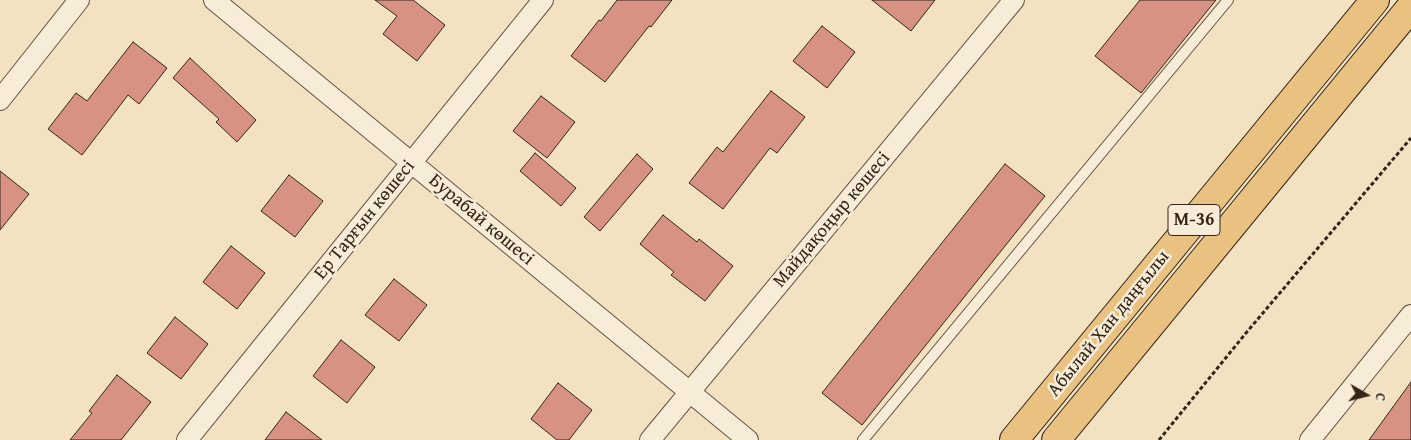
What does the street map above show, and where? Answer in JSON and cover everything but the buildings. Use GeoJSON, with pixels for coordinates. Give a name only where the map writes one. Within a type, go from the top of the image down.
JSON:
{"type":"FeatureCollection","features":[{"type":"Feature","properties":{"kind":"main road","name":"Абылай Хан даңғылы"},"geometry":{"type":"LineString","coordinates":[[1014,440],[1375,0]]}},
{"type":"Feature","properties":{"kind":"main road","name":"Абылай Хан даңғылы"},"geometry":{"type":"LineString","coordinates":[[1056,440],[1411,7]]}},
{"type":"Feature","properties":{"kind":"street"},"geometry":{"type":"LineString","coordinates":[[0,100],[80,0]]}},
{"type":"Feature","properties":{"kind":"street","name":"Бурабай көшесі"},"geometry":{"type":"LineString","coordinates":[[214,0],[748,440]]}},
{"type":"Feature","properties":{"kind":"street","name":"Ер Тарғын көшесі"},"geometry":{"type":"LineString","coordinates":[[187,440],[543,0]]}},
{"type":"Feature","properties":{"kind":"street","name":"Майдақоңыр көшесі"},"geometry":{"type":"LineString","coordinates":[[650,440],[1014,0]]}},
{"type":"Feature","properties":{"kind":"street"},"geometry":{"type":"LineString","coordinates":[[1310,440],[1411,315]]}},
{"type":"Feature","properties":{"kind":"lane"},"geometry":{"type":"LineString","coordinates":[[864,440],[1228,0]]}},
{"type":"Feature","properties":{"kind":"path"},"geometry":{"type":"LineString","coordinates":[[1159,440],[1246,333],[1411,138]]}}]}
